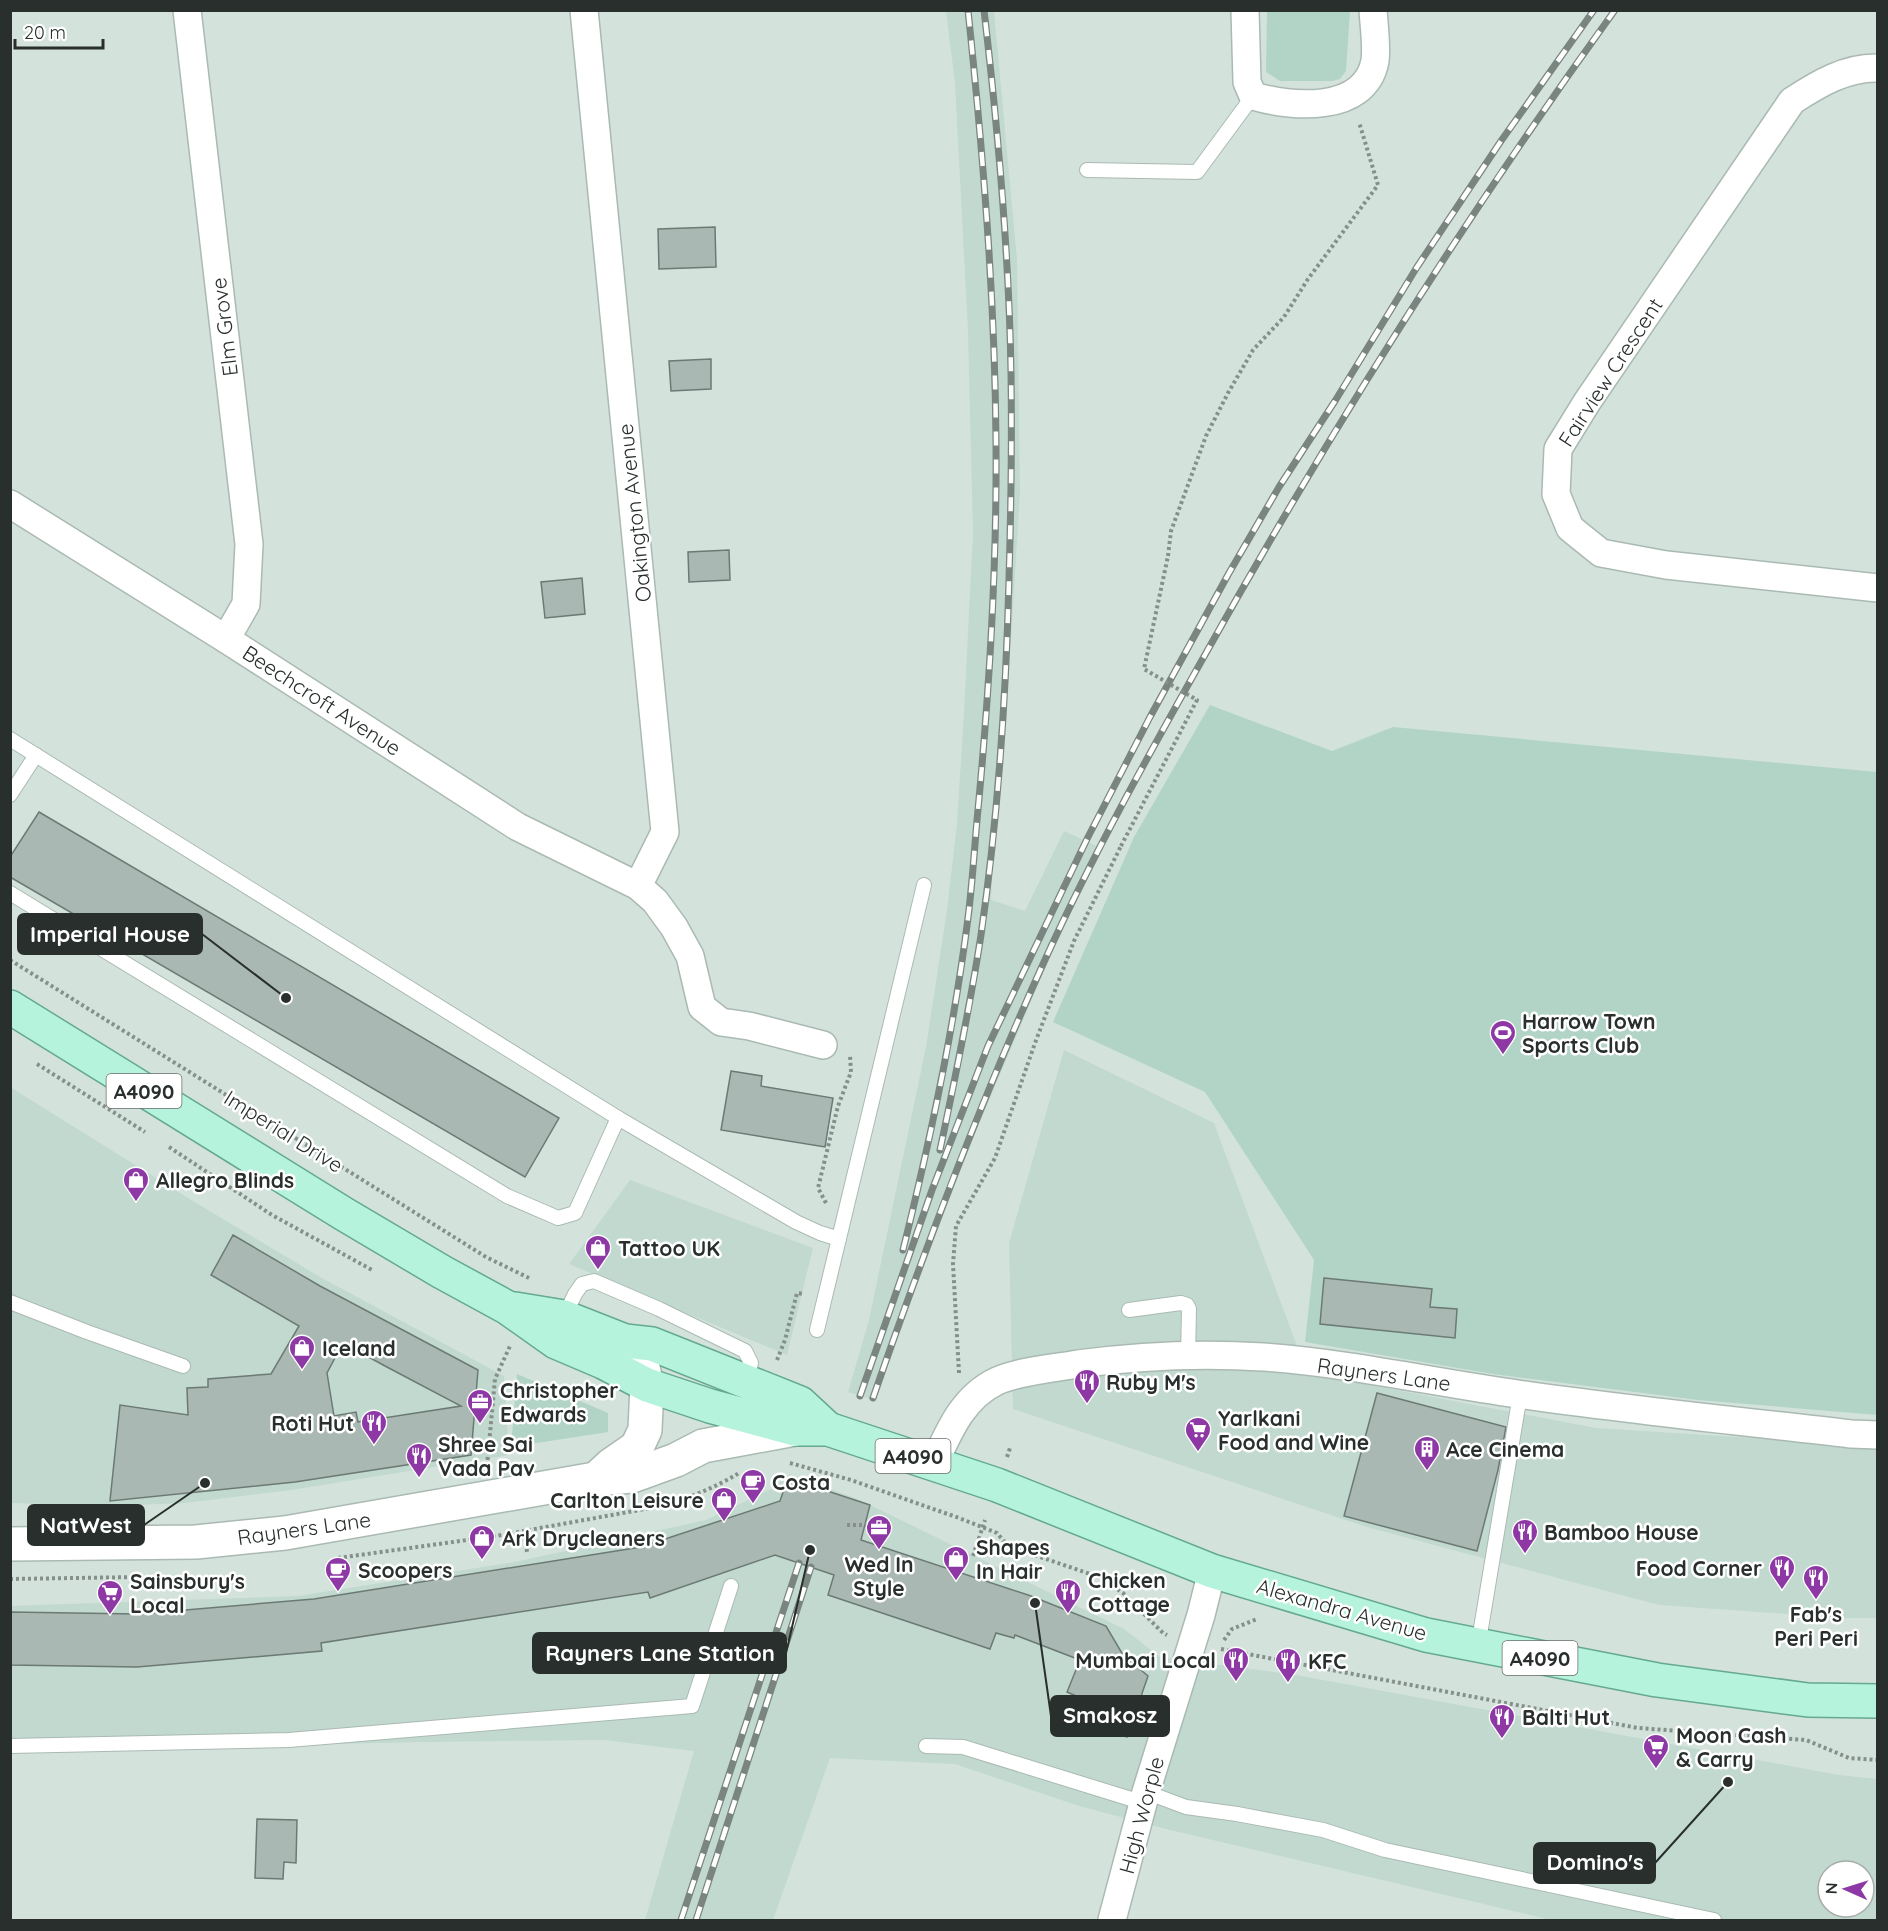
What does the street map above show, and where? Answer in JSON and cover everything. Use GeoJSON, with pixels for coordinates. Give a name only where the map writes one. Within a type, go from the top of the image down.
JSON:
{"type":"FeatureCollection","features":[{"type":"Feature","properties":{"kind":"main road","name":"Imperial Drive"},"geometry":{"type":"LineString","coordinates":[[10,1007],[335,1208],[442,1272],[508,1308],[560,1330],[651,1344],[747,1382]]}},
{"type":"Feature","properties":{"kind":"main road","name":"Imperial Drive"},"geometry":{"type":"LineString","coordinates":[[560,1330],[603,1362],[647,1385]]}},
{"type":"Feature","properties":{"kind":"main road","name":"Alexandra Avenue"},"geometry":{"type":"LineString","coordinates":[[747,1382],[800,1402],[828,1429]]}},
{"type":"Feature","properties":{"kind":"main road","name":"Alexandra Avenue"},"geometry":{"type":"LineString","coordinates":[[647,1385],[710,1406],[795,1429],[828,1429],[1029,1497],[1212,1571],[1426,1635],[1669,1682],[1808,1700],[1878,1701]]}},
{"type":"Feature","properties":{"kind":"street","name":"Elm Grove"},"geometry":{"type":"LineString","coordinates":[[187,10],[249,544],[246,604],[226,639]]}},
{"type":"Feature","properties":{"kind":"street","name":"Oakington Avenue"},"geometry":{"type":"LineString","coordinates":[[584,10],[665,832],[638,886]]}},
{"type":"Feature","properties":{"kind":"street"},"geometry":{"type":"LineString","coordinates":[[1245,10],[1246,82],[1253,96],[1273,102],[1329,103],[1351,96],[1363,87],[1375,62],[1373,10]]}},
{"type":"Feature","properties":{"kind":"street","name":"Fairview Crescent"},"geometry":{"type":"LineString","coordinates":[[1878,68],[1865,67],[1822,81],[1792,101],[1587,402],[1558,449],[1556,494],[1570,528],[1601,553],[1666,565],[1878,588]]}},
{"type":"Feature","properties":{"kind":"street","name":"Beechcroft Avenue"},"geometry":{"type":"LineString","coordinates":[[10,504],[226,639],[518,827],[638,886]]}},
{"type":"Feature","properties":{"kind":"street"},"geometry":{"type":"LineString","coordinates":[[638,886],[655,902],[674,927],[690,956],[702,1006],[721,1022],[749,1026],[823,1045]]}},
{"type":"Feature","properties":{"kind":"street","name":"Rayners Lane"},"geometry":{"type":"LineString","coordinates":[[596,1479],[611,1465],[637,1447],[645,1430],[647,1385],[641,1359],[626,1341]]}},
{"type":"Feature","properties":{"kind":"street","name":"Rayners Lane"},"geometry":{"type":"LineString","coordinates":[[934,1464],[952,1425],[973,1397],[998,1380],[1040,1370],[1111,1360],[1188,1357],[1262,1357],[1520,1395],[1851,1434],[1878,1435]]}},
{"type":"Feature","properties":{"kind":"street","name":"Rayners Lane"},"geometry":{"type":"LineString","coordinates":[[10,1545],[196,1542],[285,1533],[596,1479],[632,1476],[676,1460],[703,1446],[795,1429]]}},
{"type":"Feature","properties":{"kind":"street","name":"High Worple"},"geometry":{"type":"LineString","coordinates":[[1112,1920],[1145,1798],[1201,1615],[1212,1571]]}},
{"type":"Feature","properties":{"kind":"lane"},"geometry":{"type":"LineString","coordinates":[[1087,170],[1197,172],[1253,96]]}},
{"type":"Feature","properties":{"kind":"lane"},"geometry":{"type":"LineString","coordinates":[[10,739],[618,1118],[796,1222],[839,1239]]}},
{"type":"Feature","properties":{"kind":"lane"},"geometry":{"type":"LineString","coordinates":[[10,795],[36,755]]}},
{"type":"Feature","properties":{"kind":"lane"},"geometry":{"type":"LineString","coordinates":[[817,1330],[924,885]]}},
{"type":"Feature","properties":{"kind":"lane"},"geometry":{"type":"LineString","coordinates":[[10,893],[507,1196],[558,1218],[575,1213],[618,1118]]}},
{"type":"Feature","properties":{"kind":"lane"},"geometry":{"type":"LineString","coordinates":[[560,1330],[574,1294],[582,1284],[594,1281],[659,1309],[745,1351],[751,1363],[747,1382]]}},
{"type":"Feature","properties":{"kind":"lane"},"geometry":{"type":"LineString","coordinates":[[10,1302],[183,1366]]}},
{"type":"Feature","properties":{"kind":"lane"},"geometry":{"type":"LineString","coordinates":[[1129,1310],[1187,1305],[1189,1310],[1188,1357]]}},
{"type":"Feature","properties":{"kind":"lane"},"geometry":{"type":"LineString","coordinates":[[1478,1646],[1520,1395]]}},
{"type":"Feature","properties":{"kind":"lane"},"geometry":{"type":"LineString","coordinates":[[10,1746],[289,1740],[692,1706],[731,1586]]}},
{"type":"Feature","properties":{"kind":"lane"},"geometry":{"type":"LineString","coordinates":[[926,1746],[963,1747],[1145,1798],[1323,1830],[1385,1850],[1714,1920]]}},
{"type":"Feature","properties":{"kind":"path"},"geometry":{"type":"LineString","coordinates":[[973,1397],[959,1373],[953,1264],[956,1226],[995,1158],[1074,941],[1197,700],[1144,669],[1168,556],[1171,531],[1206,435],[1253,350],[1284,317],[1308,279],[1378,185],[1351,96]]}},
{"type":"Feature","properties":{"kind":"path","name":"Imperial Drive"},"geometry":{"type":"LineString","coordinates":[[10,960],[486,1257],[537,1282]]}},
{"type":"Feature","properties":{"kind":"path"},"geometry":{"type":"LineString","coordinates":[[823,1045],[849,1050],[851,1072],[838,1106],[818,1188],[828,1206],[845,1212]]}},
{"type":"Feature","properties":{"kind":"path"},"geometry":{"type":"LineString","coordinates":[[30,1059],[145,1132]]}},
{"type":"Feature","properties":{"kind":"path"},"geometry":{"type":"LineString","coordinates":[[775,1365],[785,1340],[797,1293],[804,1295]]}},
{"type":"Feature","properties":{"kind":"path"},"geometry":{"type":"LineString","coordinates":[[487,1466],[495,1378],[512,1343]]}},
{"type":"Feature","properties":{"kind":"path"},"geometry":{"type":"LineString","coordinates":[[784,1462],[851,1480],[997,1533],[1008,1546],[1099,1577],[1123,1593],[1163,1633],[1170,1636]]}},
{"type":"Feature","properties":{"kind":"path"},"geometry":{"type":"LineString","coordinates":[[496,1536],[656,1507],[673,1503],[712,1486]]}},
{"type":"Feature","properties":{"kind":"path"},"geometry":{"type":"LineString","coordinates":[[973,1556],[985,1520]]}},
{"type":"Feature","properties":{"kind":"path"},"geometry":{"type":"LineString","coordinates":[[847,1525],[886,1525]]}},
{"type":"Feature","properties":{"kind":"path"},"geometry":{"type":"LineString","coordinates":[[525,1537],[527,1552]]}},
{"type":"Feature","properties":{"kind":"path"},"geometry":{"type":"LineString","coordinates":[[1212,1648],[1638,1728],[1806,1740],[1849,1758],[1878,1760]]}},
{"type":"Feature","properties":{"kind":"shaded area"},"geometry":{"type":"Polygon","coordinates":[[[946,11],[994,11],[1017,260],[1020,493],[991,900],[1025,911],[1064,831],[1103,849],[1058,938],[950,1192],[873,1400],[848,1392],[869,1320],[926,1047],[947,910],[957,824],[964,712],[973,533],[968,332],[955,83],[946,11]]]}},
{"type":"Feature","properties":{"kind":"shaded area"},"geometry":{"type":"Polygon","coordinates":[[[1267,11],[1350,11],[1346,71],[1340,79],[1280,81],[1266,72],[1267,11]]]}},
{"type":"Feature","properties":{"kind":"shaded area","name":"Harrow Town Sports Club"},"geometry":{"type":"Polygon","coordinates":[[[1210,705],[1332,751],[1393,727],[1877,772],[1877,1415],[1698,1400],[1493,1374],[1305,1342],[1314,1260],[1205,1092],[1053,1022],[1134,837],[1210,705]]]}},
{"type":"Feature","properties":{"kind":"shaded area"},"geometry":{"type":"Polygon","coordinates":[[[1064,1050],[1214,1123],[1307,1373],[1596,1428],[1877,1446],[1877,1618],[1844,1618],[1659,1605],[1367,1527],[1013,1409],[1009,1243],[1064,1050]]]}},
{"type":"Feature","properties":{"kind":"shaded area"},"geometry":{"type":"Polygon","coordinates":[[[10,1087],[320,1277],[504,1376],[509,1455],[291,1490],[185,1503],[111,1506],[11,1503],[10,1087]]]}},
{"type":"Feature","properties":{"kind":"shaded area"},"geometry":{"type":"Polygon","coordinates":[[[630,1180],[813,1248],[787,1355],[569,1264],[630,1180]]]}},
{"type":"Feature","properties":{"kind":"shaded area"},"geometry":{"type":"Polygon","coordinates":[[[517,1374],[608,1413],[608,1432],[511,1447],[517,1374]]]}},
{"type":"Feature","properties":{"kind":"shaded area"},"geometry":{"type":"Polygon","coordinates":[[[790,1474],[860,1500],[1124,1629],[1160,1657],[1296,1675],[1839,1775],[1877,1779],[1877,1920],[1551,1920],[1166,1829],[1079,1806],[955,1764],[830,1758],[773,1920],[645,1920],[694,1751],[604,1740],[11,1751],[10,1606],[298,1596],[515,1562],[706,1520],[771,1489],[790,1474]]]}},
{"type":"Feature","properties":{"kind":"building"},"geometry":{"type":"Polygon","coordinates":[[[715,227],[716,267],[659,269],[658,229],[715,227]]]}},
{"type":"Feature","properties":{"kind":"building"},"geometry":{"type":"Polygon","coordinates":[[[711,359],[711,389],[671,391],[669,361],[711,359]]]}},
{"type":"Feature","properties":{"kind":"building"},"geometry":{"type":"Polygon","coordinates":[[[729,550],[730,580],[689,582],[688,552],[729,550]]]}},
{"type":"Feature","properties":{"kind":"building"},"geometry":{"type":"Polygon","coordinates":[[[582,578],[585,614],[545,618],[541,582],[582,578]]]}},
{"type":"Feature","properties":{"kind":"building"},"geometry":{"type":"Polygon","coordinates":[[[39,812],[559,1118],[525,1177],[10,877],[10,857],[39,812]]]}},
{"type":"Feature","properties":{"kind":"building"},"geometry":{"type":"Polygon","coordinates":[[[731,1071],[762,1076],[761,1086],[833,1098],[825,1147],[721,1130],[731,1071]]]}},
{"type":"Feature","properties":{"kind":"building"},"geometry":{"type":"Polygon","coordinates":[[[233,1235],[320,1286],[478,1370],[471,1455],[295,1482],[110,1501],[120,1405],[188,1415],[187,1388],[208,1387],[208,1379],[271,1374],[299,1326],[211,1275],[233,1235]],[[343,1343],[327,1373],[334,1416],[356,1412],[358,1422],[461,1406],[343,1343]]]}},
{"type":"Feature","properties":{"kind":"building"},"geometry":{"type":"Polygon","coordinates":[[[1324,1278],[1432,1289],[1430,1307],[1457,1309],[1455,1338],[1320,1324],[1324,1278]]]}},
{"type":"Feature","properties":{"kind":"building","name":"Ace Cinema"},"geometry":{"type":"Polygon","coordinates":[[[1377,1393],[1506,1427],[1498,1470],[1477,1551],[1344,1516],[1377,1393]]]}},
{"type":"Feature","properties":{"kind":"building"},"geometry":{"type":"Polygon","coordinates":[[[788,1478],[870,1505],[861,1540],[1031,1596],[1106,1626],[1123,1655],[1148,1676],[1127,1737],[1103,1728],[1106,1719],[1087,1712],[1090,1702],[1067,1692],[1080,1660],[1015,1635],[1014,1638],[996,1633],[990,1649],[828,1595],[834,1575],[775,1555],[650,1598],[648,1592],[321,1643],[322,1651],[137,1667],[10,1665],[10,1612],[138,1614],[314,1599],[641,1547],[780,1501],[788,1478]]]}},
{"type":"Feature","properties":{"kind":"building"},"geometry":{"type":"Polygon","coordinates":[[[257,1819],[297,1820],[296,1863],[284,1862],[283,1879],[255,1878],[257,1819]]]}},
{"type":"Feature","properties":{"kind":"railway"},"geometry":{"type":"LineString","coordinates":[[903,1250],[940,1085],[956,1001],[968,918],[992,620],[996,487],[991,280],[968,10]]}},
{"type":"Feature","properties":{"kind":"railway"},"geometry":{"type":"LineString","coordinates":[[940,1150],[972,989],[987,891],[1000,758],[1008,624],[1011,450],[1010,327],[1002,191],[984,10]]}},
{"type":"Feature","properties":{"kind":"railway"},"geometry":{"type":"LineString","coordinates":[[860,1396],[932,1190],[988,1046],[1088,837],[1150,717],[1279,487],[1417,267],[1501,141],[1594,10]]}},
{"type":"Feature","properties":{"kind":"railway"},"geometry":{"type":"LineString","coordinates":[[873,1398],[932,1233],[1020,1016],[1062,922],[1163,729],[1301,488],[1401,326],[1506,166],[1615,10]]}},
{"type":"Feature","properties":{"kind":"railway"},"geometry":{"type":"LineString","coordinates":[[681,1920],[799,1563]]}},
{"type":"Feature","properties":{"kind":"railway"},"geometry":{"type":"LineString","coordinates":[[696,1920],[811,1567]]}},
{"type":"Feature","properties":{"kind":"place","name":"Imperial House"},"geometry":{"type":"Point","coordinates":[286,998]}},
{"type":"Feature","properties":{"kind":"place","name":"Harrow Town Sports Club"},"geometry":{"type":"Point","coordinates":[1503,1056]}},
{"type":"Feature","properties":{"kind":"place","name":"Allegro Blinds"},"geometry":{"type":"Point","coordinates":[136,1203]}},
{"type":"Feature","properties":{"kind":"place","name":"Tattoo UK"},"geometry":{"type":"Point","coordinates":[598,1271]}},
{"type":"Feature","properties":{"kind":"place","name":"Iceland"},"geometry":{"type":"Point","coordinates":[302,1371]}},
{"type":"Feature","properties":{"kind":"place","name":"Ruby M's"},"geometry":{"type":"Point","coordinates":[1087,1405]}},
{"type":"Feature","properties":{"kind":"place","name":"Christopher Edwards"},"geometry":{"type":"Point","coordinates":[480,1425]}},
{"type":"Feature","properties":{"kind":"place","name":"Roti Hut"},"geometry":{"type":"Point","coordinates":[374,1446]}},
{"type":"Feature","properties":{"kind":"place","name":"Yarlkani Food and Wine"},"geometry":{"type":"Point","coordinates":[1198,1453]}},
{"type":"Feature","properties":{"kind":"place","name":"Ace Cinema"},"geometry":{"type":"Point","coordinates":[1427,1472]}},
{"type":"Feature","properties":{"kind":"place","name":"Shree Sai Vada Pav"},"geometry":{"type":"Point","coordinates":[419,1479]}},
{"type":"Feature","properties":{"kind":"place","name":"NatWest"},"geometry":{"type":"Point","coordinates":[205,1483]}},
{"type":"Feature","properties":{"kind":"place","name":"Costa"},"geometry":{"type":"Point","coordinates":[753,1505]}},
{"type":"Feature","properties":{"kind":"place","name":"Carlton Leisure"},"geometry":{"type":"Point","coordinates":[724,1523]}},
{"type":"Feature","properties":{"kind":"place","name":"Rayners Lane Station"},"geometry":{"type":"Point","coordinates":[810,1550]}},
{"type":"Feature","properties":{"kind":"place","name":"Wed In Style"},"geometry":{"type":"Point","coordinates":[879,1551]}},
{"type":"Feature","properties":{"kind":"place","name":"Bamboo House"},"geometry":{"type":"Point","coordinates":[1525,1555]}},
{"type":"Feature","properties":{"kind":"place","name":"Ark Drycleaners"},"geometry":{"type":"Point","coordinates":[482,1561]}},
{"type":"Feature","properties":{"kind":"place","name":"Shapes In Hair"},"geometry":{"type":"Point","coordinates":[956,1582]}},
{"type":"Feature","properties":{"kind":"place","name":"Food Corner"},"geometry":{"type":"Point","coordinates":[1782,1591]}},
{"type":"Feature","properties":{"kind":"place","name":"Scoopers"},"geometry":{"type":"Point","coordinates":[338,1593]}},
{"type":"Feature","properties":{"kind":"place","name":"Fab's Peri Peri"},"geometry":{"type":"Point","coordinates":[1816,1601]}},
{"type":"Feature","properties":{"kind":"place","name":"Smakosz"},"geometry":{"type":"Point","coordinates":[1035,1603]}},
{"type":"Feature","properties":{"kind":"place","name":"Chicken Cottage"},"geometry":{"type":"Point","coordinates":[1068,1615]}},
{"type":"Feature","properties":{"kind":"place","name":"Sainsbury's Local"},"geometry":{"type":"Point","coordinates":[110,1616]}},
{"type":"Feature","properties":{"kind":"place","name":"Mumbai Local"},"geometry":{"type":"Point","coordinates":[1236,1683]}},
{"type":"Feature","properties":{"kind":"place","name":"KFC"},"geometry":{"type":"Point","coordinates":[1288,1684]}},
{"type":"Feature","properties":{"kind":"place","name":"Balti Hut"},"geometry":{"type":"Point","coordinates":[1502,1740]}},
{"type":"Feature","properties":{"kind":"place","name":"Moon Cash & Carry"},"geometry":{"type":"Point","coordinates":[1656,1770]}},
{"type":"Feature","properties":{"kind":"place","name":"Domino's"},"geometry":{"type":"Point","coordinates":[1728,1782]}}]}
